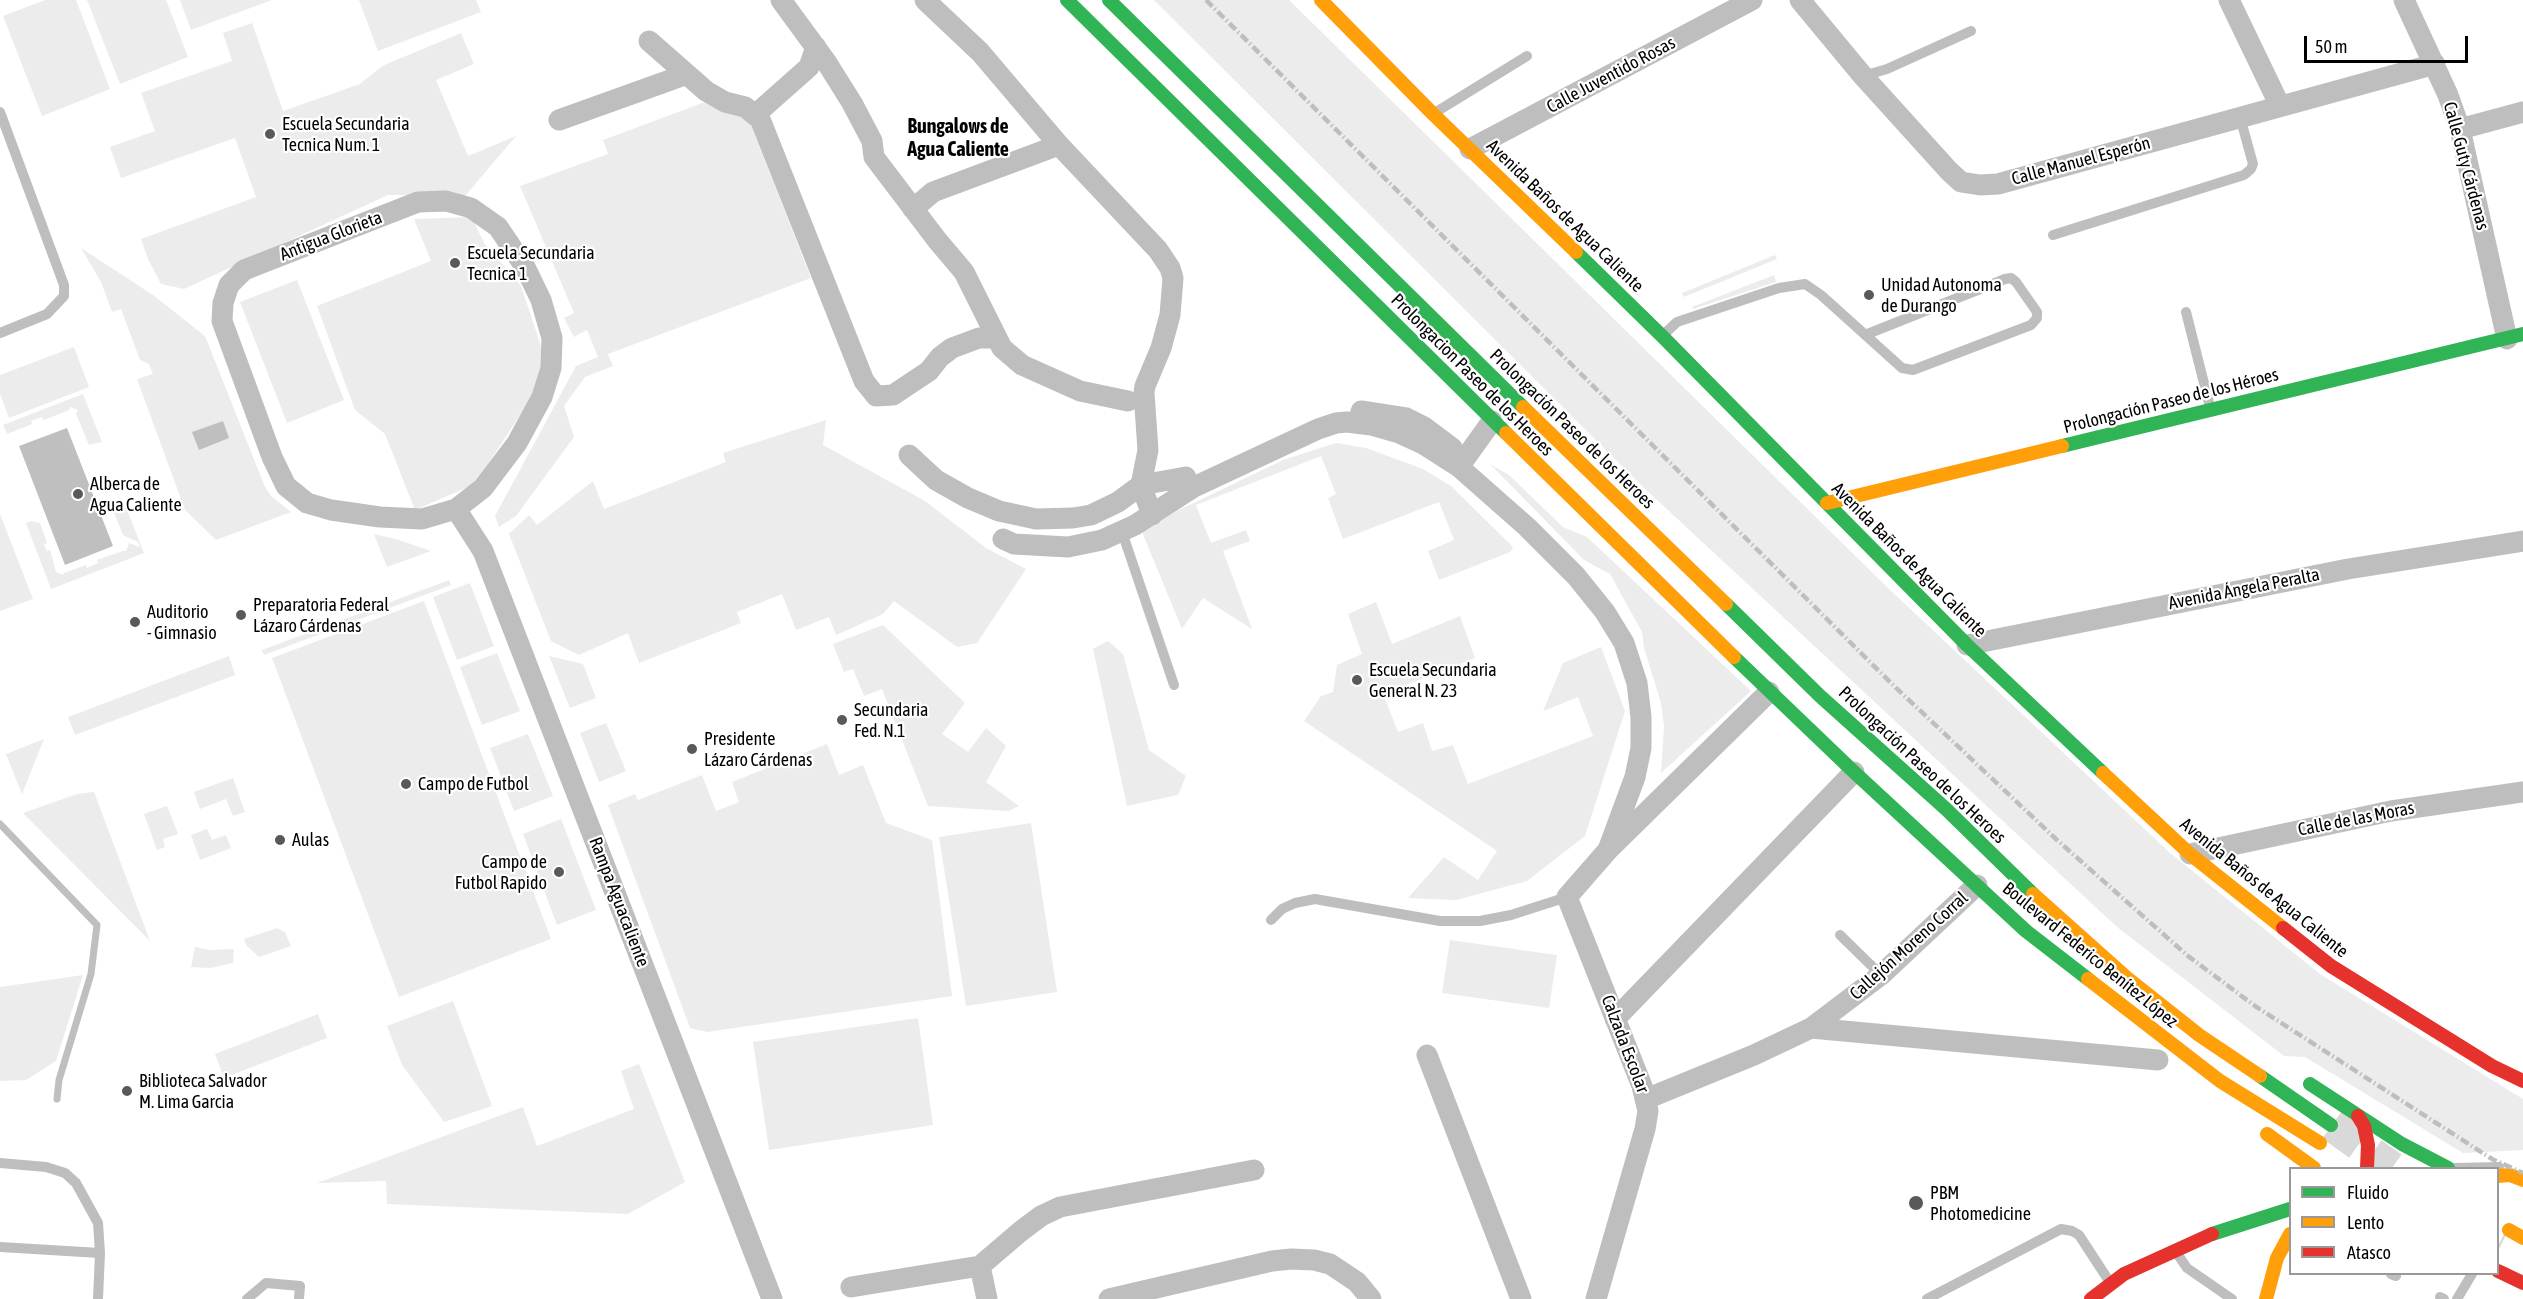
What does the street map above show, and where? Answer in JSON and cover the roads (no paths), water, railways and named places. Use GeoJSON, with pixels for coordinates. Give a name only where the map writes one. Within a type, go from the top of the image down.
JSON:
{"type":"FeatureCollection","features":[{"type":"Feature","properties":{"kind":"main road","name":"Prolongacion Paseo de los Heroes"},"geometry":{"type":"LineString","coordinates":[[1067,0],[1267,195],[1492,421],[1854,772]]}},
{"type":"Feature","properties":{"kind":"main road","name":"Prolongación Paseo de los Heroes"},"geometry":{"type":"LineString","coordinates":[[1109,0],[1761,639],[1820,696],[1946,809],[2015,877]]}},
{"type":"Feature","properties":{"kind":"main road","name":"Avenida Baños de Agua Caliente"},"geometry":{"type":"LineString","coordinates":[[1321,0],[1433,114],[1662,336],[1967,645],[2190,854],[2331,966],[2492,1066],[2523,1081]]}},
{"type":"Feature","properties":{"kind":"main road","name":"Prolongación Paseo de los Héroes"},"geometry":{"type":"LineString","coordinates":[[1827,503],[2515,337]]}},
{"type":"Feature","properties":{"kind":"main road","name":"Boulevard Federico Benítez López"},"geometry":{"type":"LineString","coordinates":[[1854,772],[2026,931],[2220,1082],[2320,1143]]}},
{"type":"Feature","properties":{"kind":"main road"},"geometry":{"type":"LineString","coordinates":[[2015,877],[2068,907]]}},
{"type":"Feature","properties":{"kind":"main road","name":"Boulevard Federico Benítez López"},"geometry":{"type":"LineString","coordinates":[[2015,877],[2127,978],[2190,1028],[2332,1125]]}},
{"type":"Feature","properties":{"kind":"main road"},"geometry":{"type":"LineString","coordinates":[[2026,931],[2069,982]]}},
{"type":"Feature","properties":{"kind":"main road"},"geometry":{"type":"LineString","coordinates":[[2140,1045],[2163,1063]]}},
{"type":"Feature","properties":{"kind":"main road"},"geometry":{"type":"LineString","coordinates":[[2295,1075],[2402,1144],[2446,1167]]}},
{"type":"Feature","properties":{"kind":"main road"},"geometry":{"type":"LineString","coordinates":[[2358,1116],[2367,1136],[2367,1167]]}},
{"type":"Feature","properties":{"kind":"main road"},"geometry":{"type":"LineString","coordinates":[[2254,1125],[2313,1167]]}},
{"type":"Feature","properties":{"kind":"main road"},"geometry":{"type":"LineString","coordinates":[[2499,1176],[2510,1175],[2523,1180]]}},
{"type":"Feature","properties":{"kind":"main road"},"geometry":{"type":"LineString","coordinates":[[2499,1186],[2523,1186]]}},
{"type":"Feature","properties":{"kind":"main road"},"geometry":{"type":"LineString","coordinates":[[2091,1299],[2124,1274],[2205,1236],[2289,1209]]}},
{"type":"Feature","properties":{"kind":"main road"},"geometry":{"type":"LineString","coordinates":[[2509,1230],[2523,1238]]}},
{"type":"Feature","properties":{"kind":"main road"},"geometry":{"type":"LineString","coordinates":[[2266,1299],[2285,1250]]}},
{"type":"Feature","properties":{"kind":"main road"},"geometry":{"type":"LineString","coordinates":[[2499,1271],[2523,1283]]}},
{"type":"Feature","properties":{"kind":"street"},"geometry":{"type":"LineString","coordinates":[[925,0],[980,52],[1059,145],[1158,250],[1170,268],[1173,278],[1170,315],[1161,348],[1145,386],[1136,397]]}},
{"type":"Feature","properties":{"kind":"street","name":"Calle Juventido Rosas"},"geometry":{"type":"LineString","coordinates":[[1470,149],[1752,0]]}},
{"type":"Feature","properties":{"kind":"street","name":"Calle Manuel Esperón"},"geometry":{"type":"LineString","coordinates":[[1800,0],[1863,76],[1949,171],[1961,182],[1980,185],[1998,184],[2435,64]]}},
{"type":"Feature","properties":{"kind":"street"},"geometry":{"type":"LineString","coordinates":[[2229,0],[2280,106]]}},
{"type":"Feature","properties":{"kind":"street","name":"Calle Guty Cárdenas"},"geometry":{"type":"LineString","coordinates":[[2404,0],[2435,64],[2460,129],[2515,337]]}},
{"type":"Feature","properties":{"kind":"street"},"geometry":{"type":"LineString","coordinates":[[789,2],[812,57],[830,68],[872,141],[874,157],[964,272],[996,338],[1010,356],[1022,365],[1080,391],[1136,397]]}},
{"type":"Feature","properties":{"kind":"street"},"geometry":{"type":"LineString","coordinates":[[649,41],[706,91],[725,102],[745,107],[756,114],[764,126],[809,245],[869,389],[876,396],[893,395],[929,371],[940,357],[952,348],[979,338],[996,338]]}},
{"type":"Feature","properties":{"kind":"street"},"geometry":{"type":"LineString","coordinates":[[756,114],[812,57]]}},
{"type":"Feature","properties":{"kind":"street"},"geometry":{"type":"LineString","coordinates":[[559,120],[687,74]]}},
{"type":"Feature","properties":{"kind":"street"},"geometry":{"type":"LineString","coordinates":[[2460,129],[2523,112]]}},
{"type":"Feature","properties":{"kind":"street"},"geometry":{"type":"LineString","coordinates":[[913,209],[933,192],[1059,145]]}},
{"type":"Feature","properties":{"kind":"street","name":"Antigua Glorieta"},"geometry":{"type":"LineString","coordinates":[[446,201],[471,208],[498,227],[525,267],[541,300],[552,338],[551,368],[542,397],[517,443],[483,488],[456,509],[422,519],[380,517],[331,510],[308,503],[286,486],[272,457],[222,321],[223,303],[229,285],[244,270],[418,202],[446,201]]}},
{"type":"Feature","properties":{"kind":"street"},"geometry":{"type":"LineString","coordinates":[[1136,397],[1145,420],[1148,450],[1141,485],[1150,511]]}},
{"type":"Feature","properties":{"kind":"street"},"geometry":{"type":"LineString","coordinates":[[909,455],[936,480],[968,498],[1007,514],[1036,519],[1073,518],[1091,514],[1118,502],[1141,485],[1186,477],[1304,420],[1339,410],[1393,414],[1424,427],[1463,462],[1576,576],[1605,612],[1624,643],[1637,683],[1641,717],[1641,748],[1635,777],[1608,850]]}},
{"type":"Feature","properties":{"kind":"street"},"geometry":{"type":"LineString","coordinates":[[1463,462],[1492,421]]}},
{"type":"Feature","properties":{"kind":"street"},"geometry":{"type":"LineString","coordinates":[[1150,511],[1194,487],[1318,429],[1336,423],[1360,423],[1392,430],[1463,462]]}},
{"type":"Feature","properties":{"kind":"street"},"geometry":{"type":"LineString","coordinates":[[1003,539],[1028,545],[1068,547],[1102,540],[1122,532],[1150,511],[1186,477]]}},
{"type":"Feature","properties":{"kind":"street","name":"Rampa Aguacaliente"},"geometry":{"type":"LineString","coordinates":[[456,509],[483,551],[772,1299]]}},
{"type":"Feature","properties":{"kind":"street","name":"Avenida Ángela Peralta"},"geometry":{"type":"LineString","coordinates":[[1967,645],[2348,569],[2523,541]]}},
{"type":"Feature","properties":{"kind":"street"},"geometry":{"type":"LineString","coordinates":[[1567,897],[1608,850],[1769,692]]}},
{"type":"Feature","properties":{"kind":"street"},"geometry":{"type":"LineString","coordinates":[[1615,1019],[1854,772]]}},
{"type":"Feature","properties":{"kind":"street","name":"Calle de las Moras"},"geometry":{"type":"LineString","coordinates":[[2190,854],[2391,811],[2523,792]]}},
{"type":"Feature","properties":{"kind":"street","name":"Callejón Moreno Corral"},"geometry":{"type":"LineString","coordinates":[[1646,1099],[1754,1055],[1811,1028],[1881,975],[1977,885]]}},
{"type":"Feature","properties":{"kind":"street","name":"Calzada Escolar"},"geometry":{"type":"LineString","coordinates":[[1567,897],[1646,1099],[1645,1129],[1596,1299]]}},
{"type":"Feature","properties":{"kind":"street"},"geometry":{"type":"LineString","coordinates":[[1811,1028],[2163,1063]]}},
{"type":"Feature","properties":{"kind":"street"},"geometry":{"type":"LineString","coordinates":[[1427,1055],[1521,1299]]}},
{"type":"Feature","properties":{"kind":"street"},"geometry":{"type":"LineString","coordinates":[[851,1287],[980,1266],[1021,1231],[1060,1207],[1254,1170]]}},
{"type":"Feature","properties":{"kind":"street"},"geometry":{"type":"LineString","coordinates":[[1109,1299],[1272,1261],[1291,1259],[1314,1260],[1330,1264],[1357,1282],[1371,1299]]}},
{"type":"Feature","properties":{"kind":"street"},"geometry":{"type":"LineString","coordinates":[[980,1266],[987,1299]]}},
{"type":"Feature","properties":{"kind":"lane"},"geometry":{"type":"LineString","coordinates":[[1863,76],[1887,69],[1971,31]]}},
{"type":"Feature","properties":{"kind":"lane"},"geometry":{"type":"LineString","coordinates":[[1433,114],[1527,56]]}},
{"type":"Feature","properties":{"kind":"lane"},"geometry":{"type":"LineString","coordinates":[[0,112],[64,285],[64,296],[47,314],[0,333]]}},
{"type":"Feature","properties":{"kind":"lane"},"geometry":{"type":"LineString","coordinates":[[2053,235],[2244,175],[2251,170],[2253,164],[2241,117]]}},
{"type":"Feature","properties":{"kind":"lane"},"geometry":{"type":"LineString","coordinates":[[1662,336],[1677,322],[1798,283],[1813,288],[1865,335],[1902,368],[1912,370],[2031,325],[2037,318],[2037,312],[2011,278],[1865,335]]}},
{"type":"Feature","properties":{"kind":"lane"},"geometry":{"type":"LineString","coordinates":[[2186,312],[2210,410]]}},
{"type":"Feature","properties":{"kind":"lane"},"geometry":{"type":"LineString","coordinates":[[1122,532],[1174,685]]}},
{"type":"Feature","properties":{"kind":"lane"},"geometry":{"type":"LineString","coordinates":[[1271,920],[1282,909],[1295,903],[1315,899],[1440,921],[1480,921],[1511,915],[1567,897]]}},
{"type":"Feature","properties":{"kind":"lane"},"geometry":{"type":"LineString","coordinates":[[1840,935],[1881,975]]}},
{"type":"Feature","properties":{"kind":"lane"},"geometry":{"type":"LineString","coordinates":[[0,1163],[46,1167],[65,1173],[76,1183],[98,1223],[100,1253],[98,1299]]}},
{"type":"Feature","properties":{"kind":"lane"},"geometry":{"type":"LineString","coordinates":[[2485,1167],[2516,1166]]}},
{"type":"Feature","properties":{"kind":"lane"},"geometry":{"type":"LineString","coordinates":[[1927,1299],[1941,1296],[2061,1229],[2079,1235],[2111,1283]]}},
{"type":"Feature","properties":{"kind":"lane"},"geometry":{"type":"LineString","coordinates":[[0,1247],[100,1253]]}},
{"type":"Feature","properties":{"kind":"lane"},"geometry":{"type":"LineString","coordinates":[[2175,1250],[2187,1268],[2232,1299]]}},
{"type":"Feature","properties":{"kind":"lane"},"geometry":{"type":"LineString","coordinates":[[2457,1299],[2471,1275]]}},
{"type":"Feature","properties":{"kind":"lane"},"geometry":{"type":"LineString","coordinates":[[247,1299],[266,1283],[300,1286],[299,1299]]}},
{"type":"Feature","properties":{"kind":"waterway"},"geometry":{"type":"LineString","coordinates":[[0,824],[97,925],[91,974],[59,1080],[57,1099]]}},
{"type":"Feature","properties":{"kind":"tunnel"},"geometry":{"type":"LineString","coordinates":[[2332,1125],[2391,1167]]}},
{"type":"Feature","properties":{"kind":"railway"},"geometry":{"type":"LineString","coordinates":[[1206,0],[1892,684],[2057,840],[2188,956],[2255,1006],[2492,1159],[2523,1173]]}},
{"type":"Feature","properties":{"kind":"place","name":"Escuela Secundaria Tecnica Num. 1"},"geometry":{"type":"Point","coordinates":[270,134]}},
{"type":"Feature","properties":{"kind":"place","name":"Escuela Secundaria Tecnica 1"},"geometry":{"type":"Point","coordinates":[455,263]}},
{"type":"Feature","properties":{"kind":"place","name":"Unidad Autonoma de Durango"},"geometry":{"type":"Point","coordinates":[1869,295]}},
{"type":"Feature","properties":{"kind":"place","name":"Alberca de Agua Caliente"},"geometry":{"type":"Point","coordinates":[78,494]}},
{"type":"Feature","properties":{"kind":"place","name":"Preparatoria Federal Lázaro Cárdenas"},"geometry":{"type":"Point","coordinates":[241,615]}},
{"type":"Feature","properties":{"kind":"place","name":"Auditorio - Gimnasio"},"geometry":{"type":"Point","coordinates":[135,622]}},
{"type":"Feature","properties":{"kind":"place","name":"Escuela Secundaria General N. 23"},"geometry":{"type":"Point","coordinates":[1357,680]}},
{"type":"Feature","properties":{"kind":"place","name":"Secundaria Fed. N.1"},"geometry":{"type":"Point","coordinates":[842,720]}},
{"type":"Feature","properties":{"kind":"place","name":"Presidente Lázaro Cárdenas"},"geometry":{"type":"Point","coordinates":[692,749]}},
{"type":"Feature","properties":{"kind":"place","name":"Campo de Futbol"},"geometry":{"type":"Point","coordinates":[406,784]}},
{"type":"Feature","properties":{"kind":"place","name":"Aulas"},"geometry":{"type":"Point","coordinates":[280,840]}},
{"type":"Feature","properties":{"kind":"place","name":"Campo de Futbol Rapido"},"geometry":{"type":"Point","coordinates":[559,872]}},
{"type":"Feature","properties":{"kind":"place","name":"Biblioteca Salvador M. Lima Garcia"},"geometry":{"type":"Point","coordinates":[127,1091]}},
{"type":"Feature","properties":{"kind":"place","name":"PBM Photomedicine"},"geometry":{"type":"Point","coordinates":[1916,1203]}},
{"type":"Feature","properties":{"kind":"district","name":"Bungalows de Agua Caliente"},"geometry":{"type":"Point","coordinates":[958,138]}}]}
